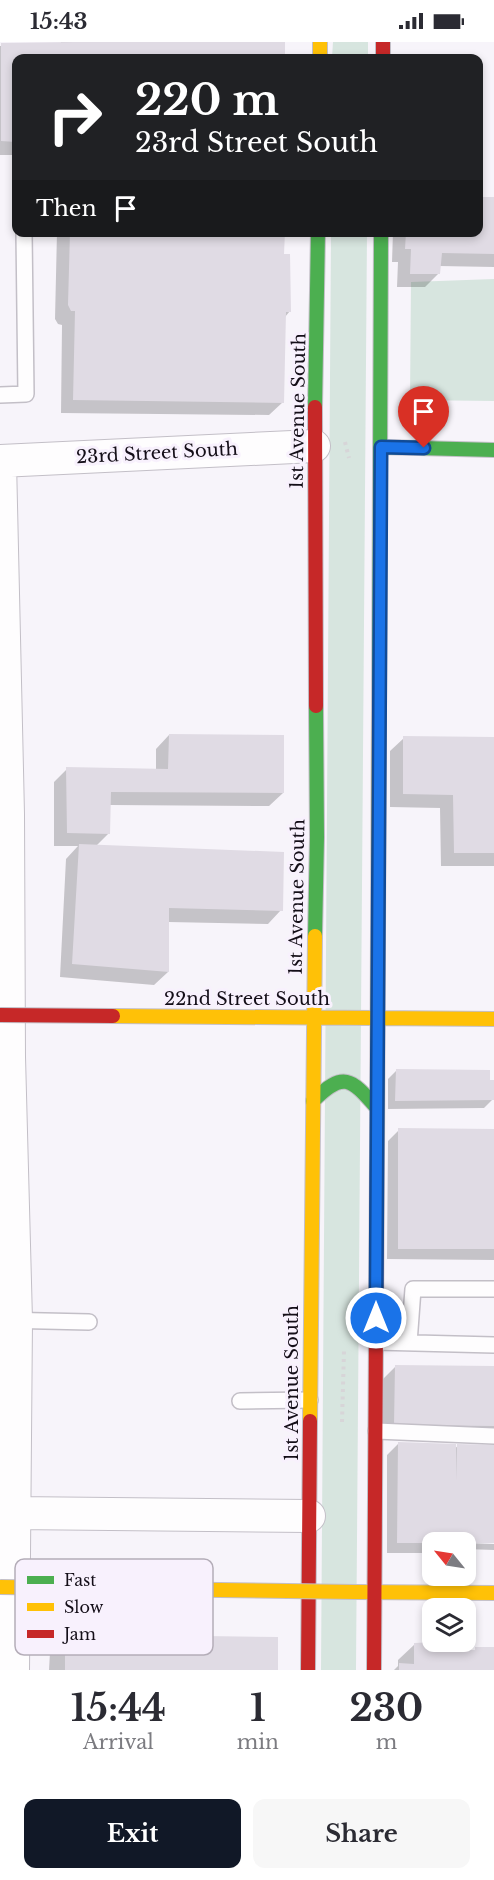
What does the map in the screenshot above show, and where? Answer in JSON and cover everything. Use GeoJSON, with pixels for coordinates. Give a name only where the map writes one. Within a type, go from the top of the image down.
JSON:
{"type":"FeatureCollection","features":[{"type":"Feature","properties":{"kind":"street","name":"1st Avenue South"},"geometry":{"type":"LineString","coordinates":[[308,1670],[312,1101],[317,837],[314,446],[318,237]]}},
{"type":"Feature","properties":{"kind":"street"},"geometry":{"type":"LineString","coordinates":[[374,1670],[381,237]]}},
{"type":"Feature","properties":{"kind":"street","name":"23rd Street South"},"geometry":{"type":"LineString","coordinates":[[0,461],[314,446]]}},
{"type":"Feature","properties":{"kind":"street"},"geometry":{"type":"LineString","coordinates":[[381,447],[494,450]]}},
{"type":"Feature","properties":{"kind":"street"},"geometry":{"type":"LineString","coordinates":[[0,461],[8,802],[8,1320],[14,1513],[13,1670]]}},
{"type":"Feature","properties":{"kind":"street","name":"22nd Street South"},"geometry":{"type":"LineString","coordinates":[[0,1015],[494,1019]]}},
{"type":"Feature","properties":{"kind":"street"},"geometry":{"type":"LineString","coordinates":[[312,1101],[328,1084],[342,1080],[356,1085],[377,1108]]}},
{"type":"Feature","properties":{"kind":"street"},"geometry":{"type":"LineString","coordinates":[[14,1513],[309,1516]]}},
{"type":"Feature","properties":{"kind":"street"},"geometry":{"type":"LineString","coordinates":[[0,1587],[15,1587]]}},
{"type":"Feature","properties":{"kind":"street"},"geometry":{"type":"LineString","coordinates":[[213,1590],[494,1593]]}},
{"type":"Feature","properties":{"kind":"lane"},"geometry":{"type":"LineString","coordinates":[[0,395],[26,394],[24,237]]}},
{"type":"Feature","properties":{"kind":"lane"},"geometry":{"type":"LineString","coordinates":[[0,445],[0,461]]}},
{"type":"Feature","properties":{"kind":"lane"},"geometry":{"type":"LineString","coordinates":[[409,1343],[413,1289],[494,1289]]}},
{"type":"Feature","properties":{"kind":"lane"},"geometry":{"type":"LineString","coordinates":[[8,1320],[89,1322]]}},
{"type":"Feature","properties":{"kind":"lane"},"geometry":{"type":"LineString","coordinates":[[376,1341],[494,1345]]}},
{"type":"Feature","properties":{"kind":"lane"},"geometry":{"type":"LineString","coordinates":[[240,1401],[310,1400]]}},
{"type":"Feature","properties":{"kind":"lane"},"geometry":{"type":"LineString","coordinates":[[376,1431],[494,1436]]}},
{"type":"Feature","properties":{"kind":"shaded area"},"geometry":{"type":"Polygon","coordinates":[[[333,42],[368,42],[368,54],[332,54],[333,42]]]}},
{"type":"Feature","properties":{"kind":"shaded area"},"geometry":{"type":"Polygon","coordinates":[[[331,237],[367,237],[356,1670],[321,1670],[331,237]]]}},
{"type":"Feature","properties":{"kind":"shaded area"},"geometry":{"type":"Polygon","coordinates":[[[494,279],[494,401],[410,400],[411,282],[494,279]]]}},
{"type":"Feature","properties":{"kind":"building"},"geometry":{"type":"Polygon","coordinates":[[[285,42],[285,54],[12,54],[12,142],[1,141],[1,43],[285,42]]]}},
{"type":"Feature","properties":{"kind":"building"},"geometry":{"type":"Polygon","coordinates":[[[483,197],[494,197],[494,254],[442,253],[440,274],[410,274],[411,249],[405,249],[406,237],[483,237],[483,197]]]}},
{"type":"Feature","properties":{"kind":"building"},"geometry":{"type":"Polygon","coordinates":[[[70,237],[285,237],[284,254],[290,254],[291,312],[286,312],[284,403],[73,400],[75,311],[71,311],[68,305],[70,237]]]}},
{"type":"Feature","properties":{"kind":"building"},"geometry":{"type":"Polygon","coordinates":[[[169,734],[284,735],[284,793],[111,792],[110,834],[67,833],[66,767],[168,769],[169,734]]]}},
{"type":"Feature","properties":{"kind":"building"},"geometry":{"type":"Polygon","coordinates":[[[403,736],[494,737],[494,853],[454,853],[453,795],[403,794],[403,736]]]}},
{"type":"Feature","properties":{"kind":"building"},"geometry":{"type":"Polygon","coordinates":[[[79,844],[284,852],[283,911],[169,908],[169,972],[72,964],[79,844]]]}},
{"type":"Feature","properties":{"kind":"building"},"geometry":{"type":"Polygon","coordinates":[[[396,1069],[490,1070],[490,1080],[494,1080],[494,1100],[395,1101],[396,1069]]]}},
{"type":"Feature","properties":{"kind":"building"},"geometry":{"type":"Polygon","coordinates":[[[398,1128],[494,1129],[494,1249],[398,1249],[398,1128]]]}},
{"type":"Feature","properties":{"kind":"building"},"geometry":{"type":"Polygon","coordinates":[[[395,1365],[494,1366],[494,1426],[394,1425],[395,1365]]]}},
{"type":"Feature","properties":{"kind":"building"},"geometry":{"type":"Polygon","coordinates":[[[398,1442],[456,1444],[456,1481],[457,1444],[494,1445],[494,1543],[476,1543],[476,1532],[422,1532],[422,1543],[397,1543],[398,1442]]]}},
{"type":"Feature","properties":{"kind":"building"},"geometry":{"type":"Polygon","coordinates":[[[213,1636],[278,1637],[278,1670],[65,1670],[65,1655],[213,1655],[213,1636]]]}},
{"type":"Feature","properties":{"kind":"building"},"geometry":{"type":"Polygon","coordinates":[[[414,1643],[422,1643],[422,1652],[476,1652],[476,1647],[494,1647],[494,1670],[399,1670],[399,1663],[414,1664],[414,1643]]]}},
{"type":"Feature","properties":{"kind":"traffic: fast"},"geometry":{"type":"LineString","coordinates":[[315,407],[318,237]]}},
{"type":"Feature","properties":{"kind":"traffic: fast"},"geometry":{"type":"LineString","coordinates":[[379,709],[381,237]]}},
{"type":"Feature","properties":{"kind":"traffic: fast"},"geometry":{"type":"LineString","coordinates":[[381,447],[494,450]]}},
{"type":"Feature","properties":{"kind":"traffic: fast"},"geometry":{"type":"LineString","coordinates":[[315,936],[316,706]]}},
{"type":"Feature","properties":{"kind":"traffic: fast"},"geometry":{"type":"LineString","coordinates":[[313,1101],[332,1085],[347,1082],[360,1090],[377,1108]]}},
{"type":"Feature","properties":{"kind":"traffic: slow"},"geometry":{"type":"LineString","coordinates":[[320,42],[320,54]]}},
{"type":"Feature","properties":{"kind":"traffic: slow"},"geometry":{"type":"LineString","coordinates":[[377,1154],[379,709]]}},
{"type":"Feature","properties":{"kind":"traffic: slow"},"geometry":{"type":"LineString","coordinates":[[310,1421],[315,936]]}},
{"type":"Feature","properties":{"kind":"traffic: slow"},"geometry":{"type":"LineString","coordinates":[[113,1016],[494,1019]]}},
{"type":"Feature","properties":{"kind":"traffic: slow"},"geometry":{"type":"LineString","coordinates":[[0,1587],[15,1587]]}},
{"type":"Feature","properties":{"kind":"traffic: slow"},"geometry":{"type":"LineString","coordinates":[[213,1590],[355,1592]]}},
{"type":"Feature","properties":{"kind":"traffic: slow"},"geometry":{"type":"LineString","coordinates":[[355,1592],[494,1593]]}},
{"type":"Feature","properties":{"kind":"traffic: jam"},"geometry":{"type":"LineString","coordinates":[[383,42],[383,54]]}},
{"type":"Feature","properties":{"kind":"traffic: jam"},"geometry":{"type":"LineString","coordinates":[[315,407],[316,706]]}},
{"type":"Feature","properties":{"kind":"traffic: jam"},"geometry":{"type":"LineString","coordinates":[[0,1015],[113,1016]]}},
{"type":"Feature","properties":{"kind":"traffic: jam"},"geometry":{"type":"LineString","coordinates":[[374,1670],[377,1154]]}},
{"type":"Feature","properties":{"kind":"traffic: jam"},"geometry":{"type":"LineString","coordinates":[[308,1670],[310,1421]]}},
{"type":"Feature","properties":{"kind":"route"},"geometry":{"type":"LineString","coordinates":[[376,1318],[381,447],[424,448]]}}]}
